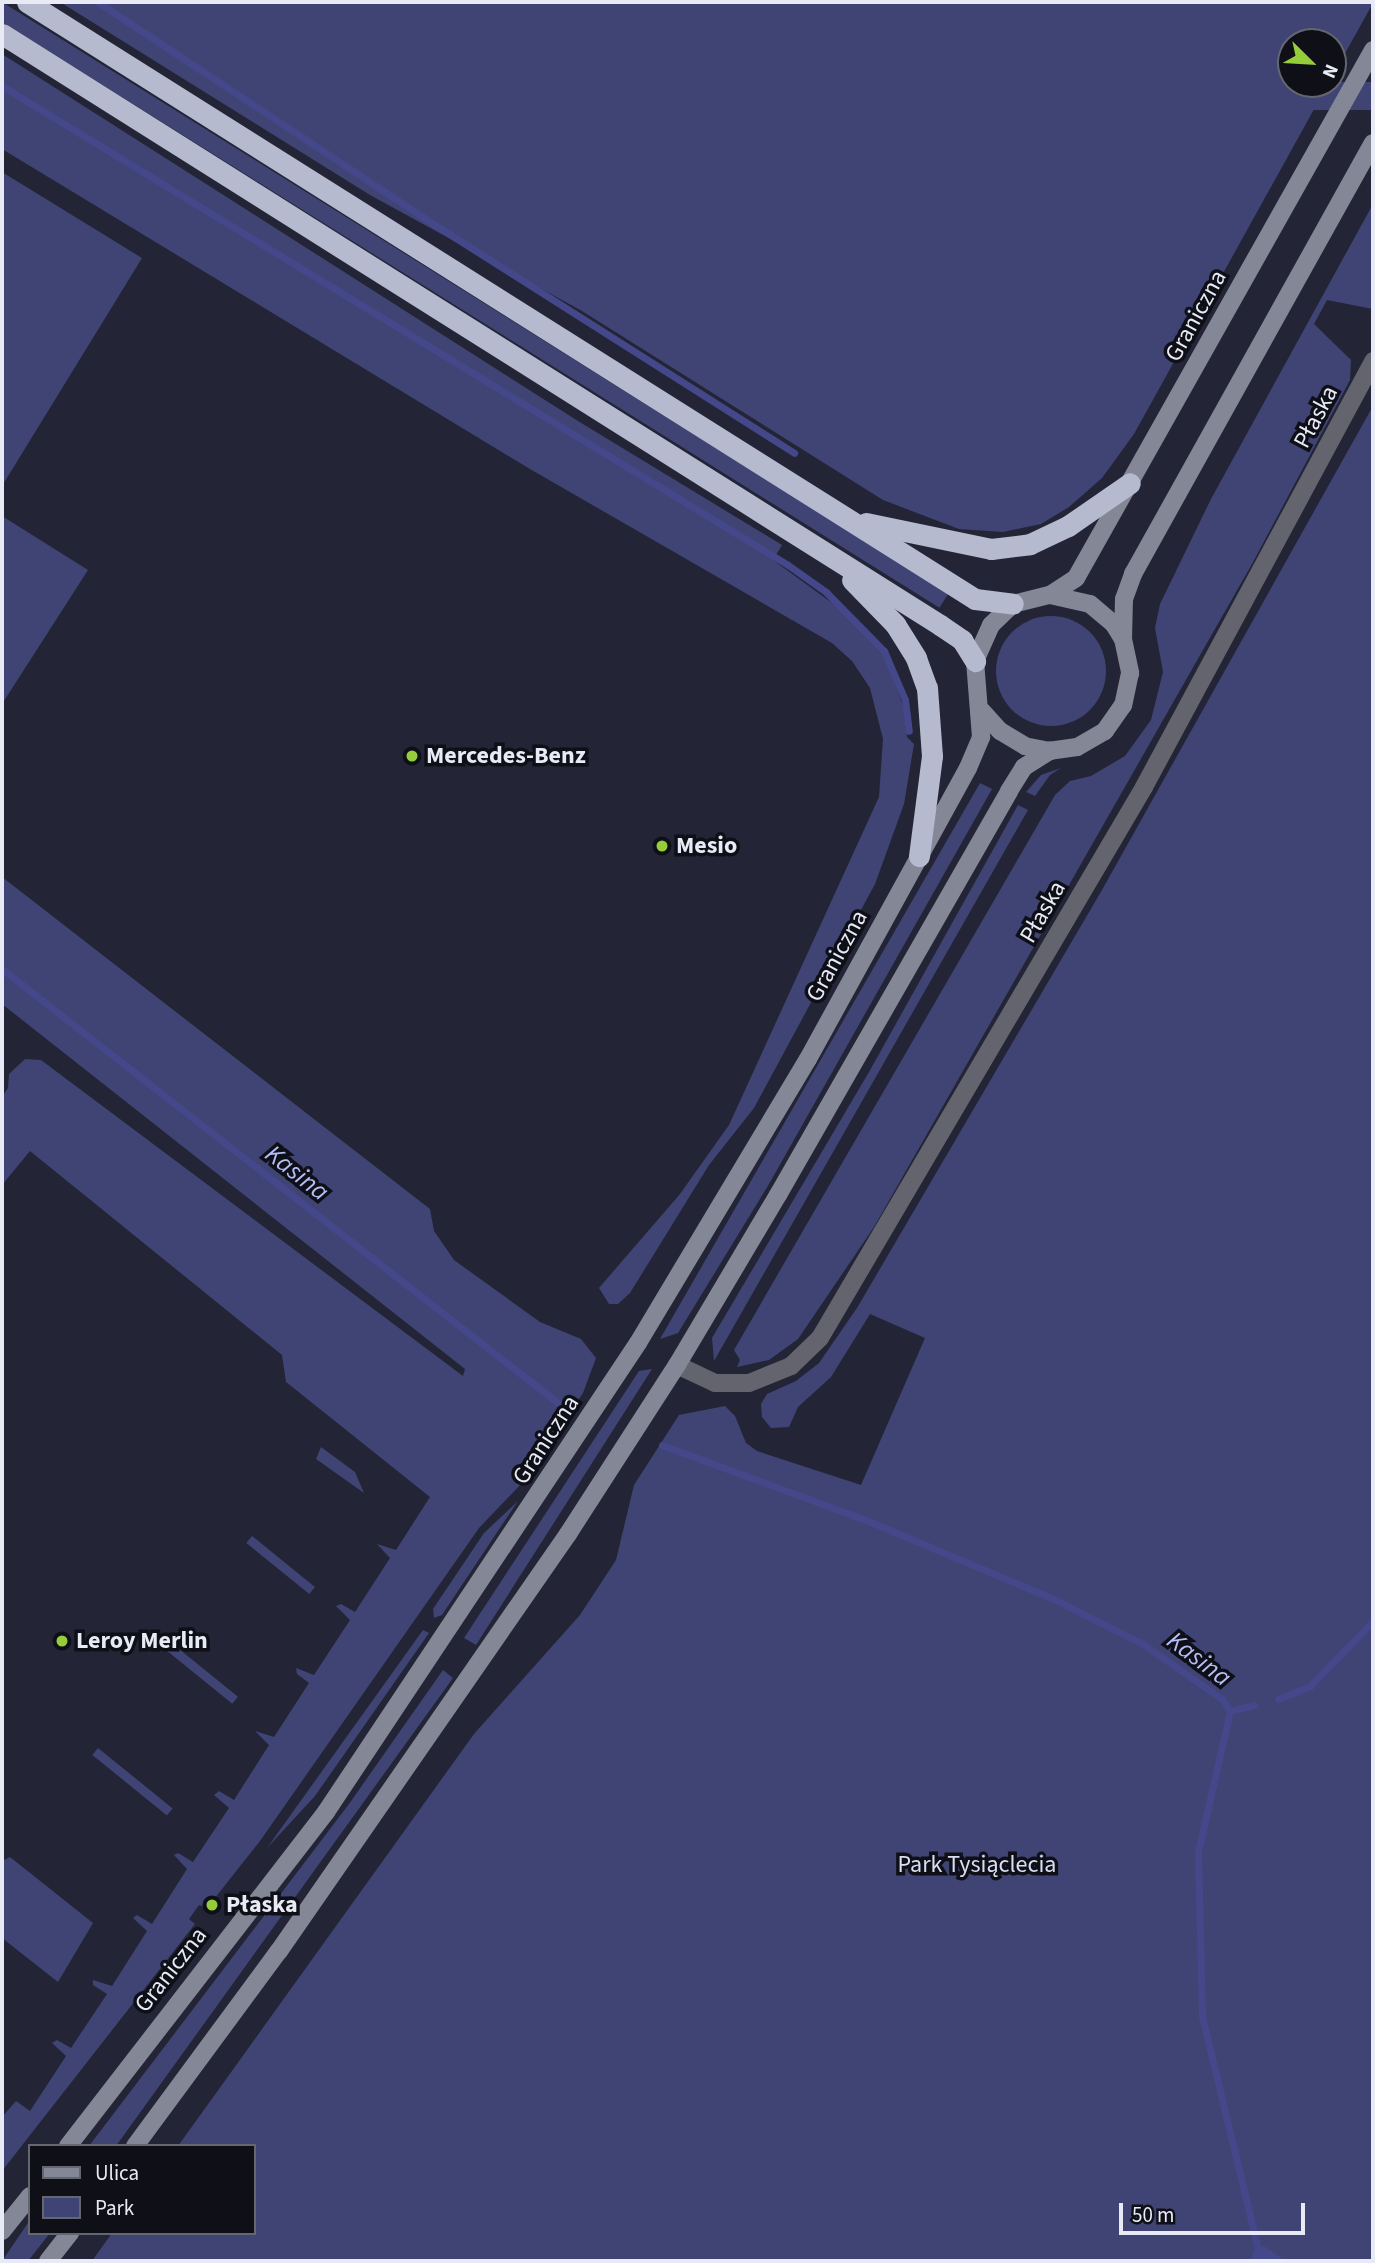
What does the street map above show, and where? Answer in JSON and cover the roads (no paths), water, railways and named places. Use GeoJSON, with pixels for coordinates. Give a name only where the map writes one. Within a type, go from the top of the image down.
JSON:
{"type":"FeatureCollection","features":[{"type":"Feature","properties":{"kind":"highway"},"geometry":{"type":"LineString","coordinates":[[27,2],[981,602],[1013,604]]}},
{"type":"Feature","properties":{"kind":"highway"},"geometry":{"type":"LineString","coordinates":[[2,34],[962,640],[975,661]]}},
{"type":"Feature","properties":{"kind":"highway"},"geometry":{"type":"LineString","coordinates":[[847,519],[991,549],[1030,544],[1068,526],[1130,483]]}},
{"type":"Feature","properties":{"kind":"highway"},"geometry":{"type":"LineString","coordinates":[[826,553],[895,624],[916,658],[927,688],[932,756],[919,856]]}},
{"type":"Feature","properties":{"kind":"main road","name":"Graniczna"},"geometry":{"type":"LineString","coordinates":[[1050,595],[1076,578],[1373,50]]}},
{"type":"Feature","properties":{"kind":"main road"},"geometry":{"type":"LineString","coordinates":[[1123,639],[1113,623],[1090,604],[1050,595],[1013,604],[991,625],[975,661],[982,711],[1000,731],[1025,746],[1050,751],[1077,747],[1105,730],[1123,705],[1130,673],[1123,639],[1124,599],[1133,574],[1373,143]]}},
{"type":"Feature","properties":{"kind":"main road","name":"Graniczna"},"geometry":{"type":"LineString","coordinates":[[70,2144],[326,1812],[524,1519],[638,1343],[808,1059],[968,768],[981,737],[982,711]]}},
{"type":"Feature","properties":{"kind":"main road"},"geometry":{"type":"LineString","coordinates":[[136,2144],[470,1680],[677,1366],[846,1080],[1009,791],[1024,767],[1050,751]]}},
{"type":"Feature","properties":{"kind":"main road"},"geometry":{"type":"LineString","coordinates":[[2,2231],[28,2198]]}},
{"type":"Feature","properties":{"kind":"main road"},"geometry":{"type":"LineString","coordinates":[[48,2261],[68,2235]]}},
{"type":"Feature","properties":{"kind":"street","name":"Płaska"},"geometry":{"type":"LineString","coordinates":[[677,1366],[715,1383],[749,1383],[791,1366],[820,1338],[1143,787],[1373,361]]}},
{"type":"Feature","properties":{"kind":"waterway"},"geometry":{"type":"LineString","coordinates":[[98,2],[421,216],[794,453]]}},
{"type":"Feature","properties":{"kind":"waterway"},"geometry":{"type":"LineString","coordinates":[[2,86],[788,565],[826,592],[884,651],[905,700],[909,731]]}},
{"type":"Feature","properties":{"kind":"waterway","name":"Kasina"},"geometry":{"type":"LineString","coordinates":[[2,969],[567,1410]]}},
{"type":"Feature","properties":{"kind":"waterway","name":"Kasina"},"geometry":{"type":"LineString","coordinates":[[662,1445],[866,1520],[1054,1599],[1143,1644],[1222,1699],[1230,1711],[1198,1852],[1202,2016],[1261,2261]]}},
{"type":"Feature","properties":{"kind":"waterway"},"geometry":{"type":"LineString","coordinates":[[1278,1699],[1310,1686],[1373,1621]]}},
{"type":"Feature","properties":{"kind":"waterway"},"geometry":{"type":"LineString","coordinates":[[1230,1711],[1254,1705]]}},
{"type":"Feature","properties":{"kind":"place","name":"Mercedes-Benz"},"geometry":{"type":"Point","coordinates":[412,756]}},
{"type":"Feature","properties":{"kind":"place","name":"Mesio"},"geometry":{"type":"Point","coordinates":[662,846]}},
{"type":"Feature","properties":{"kind":"place","name":"Leroy Merlin"},"geometry":{"type":"Point","coordinates":[62,1641]}},
{"type":"Feature","properties":{"kind":"place","name":"Płaska"},"geometry":{"type":"Point","coordinates":[212,1905]}},
{"type":"Feature","properties":{"kind":"park label","name":"Park Tysiąclecia"},"geometry":{"type":"Point","coordinates":[977,1865]}}]}
